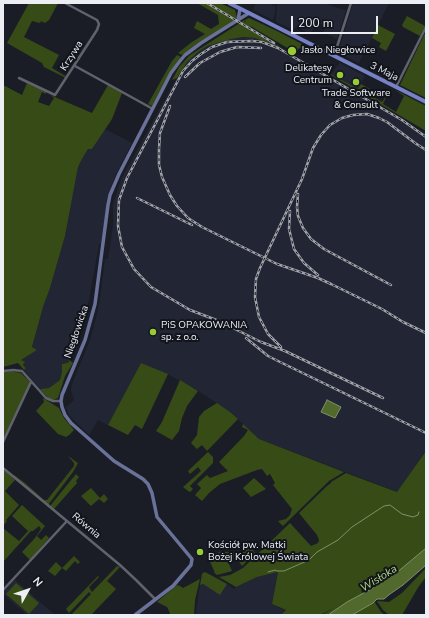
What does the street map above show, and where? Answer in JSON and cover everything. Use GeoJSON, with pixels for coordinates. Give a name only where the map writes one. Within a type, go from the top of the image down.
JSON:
{"type":"FeatureCollection","features":[{"type":"Feature","properties":{"kind":"main road","name":"3 Maja"},"geometry":{"type":"LineString","coordinates":[[229,3],[426,102]]}},
{"type":"Feature","properties":{"kind":"street","name":"Krzywa"},"geometry":{"type":"LineString","coordinates":[[19,78],[52,95],[56,95],[75,66],[97,30],[99,23],[94,18],[65,3]]}},
{"type":"Feature","properties":{"kind":"street"},"geometry":{"type":"LineString","coordinates":[[336,56],[336,50],[351,3]]}},
{"type":"Feature","properties":{"kind":"street"},"geometry":{"type":"LineString","coordinates":[[238,20],[240,9]]}},
{"type":"Feature","properties":{"kind":"street","name":"Niegłowicka"},"geometry":{"type":"LineString","coordinates":[[61,401],[64,387],[86,336],[95,304],[110,195],[119,174],[171,74],[185,55],[201,42],[249,13]]}},
{"type":"Feature","properties":{"kind":"street"},"geometry":{"type":"LineString","coordinates":[[396,87],[426,27]]}},
{"type":"Feature","properties":{"kind":"street"},"geometry":{"type":"LineString","coordinates":[[75,66],[153,108]]}},
{"type":"Feature","properties":{"kind":"street"},"geometry":{"type":"LineString","coordinates":[[3,371],[21,371],[48,400],[61,401],[65,415],[74,426],[114,461],[146,483],[152,493],[157,517],[192,559],[193,562],[173,586],[135,615]]}},
{"type":"Feature","properties":{"kind":"street"},"geometry":{"type":"LineString","coordinates":[[3,442],[32,382]]}},
{"type":"Feature","properties":{"kind":"street","name":"Równia"},"geometry":{"type":"LineString","coordinates":[[3,468],[136,580],[156,600]]}},
{"type":"Feature","properties":{"kind":"street"},"geometry":{"type":"LineString","coordinates":[[3,590],[67,521]]}},
{"type":"Feature","properties":{"kind":"shaded area"},"geometry":{"type":"Polygon","coordinates":[[[29,3],[58,3],[49,20],[45,23],[41,21],[40,23],[32,21],[24,37],[59,55],[52,68],[67,77],[66,78],[44,67],[42,63],[7,43],[29,3]]]}},
{"type":"Feature","properties":{"kind":"shaded area"},"geometry":{"type":"Polygon","coordinates":[[[197,3],[205,3],[235,21],[199,42],[182,55],[178,53],[205,34],[194,28],[197,21],[211,29],[219,24],[218,15],[197,3]]]}},
{"type":"Feature","properties":{"kind":"shaded area"},"geometry":{"type":"Polygon","coordinates":[[[208,3],[220,3],[235,10],[237,18],[236,19],[208,3]]]}},
{"type":"Feature","properties":{"kind":"shaded area"},"geometry":{"type":"Polygon","coordinates":[[[256,3],[268,3],[275,6],[273,20],[253,10],[256,3]]]}},
{"type":"Feature","properties":{"kind":"shaded area"},"geometry":{"type":"Polygon","coordinates":[[[277,3],[329,3],[328,5],[346,10],[337,39],[323,32],[326,26],[316,23],[310,34],[296,26],[294,30],[276,22],[277,3]]]}},
{"type":"Feature","properties":{"kind":"shaded area"},"geometry":{"type":"Polygon","coordinates":[[[353,3],[389,3],[359,63],[338,53],[353,3]]]}},
{"type":"Feature","properties":{"kind":"shaded area"},"geometry":{"type":"Polygon","coordinates":[[[407,16],[425,26],[420,36],[403,27],[402,25],[407,16]]]}},
{"type":"Feature","properties":{"kind":"shaded area"},"geometry":{"type":"Polygon","coordinates":[[[249,18],[304,45],[302,49],[299,48],[296,53],[241,22],[244,20],[246,23],[245,20],[249,18]]]}},
{"type":"Feature","properties":{"kind":"shaded area"},"geometry":{"type":"Polygon","coordinates":[[[240,23],[285,50],[255,38],[243,37],[231,39],[207,46],[198,52],[187,62],[177,78],[172,80],[179,67],[190,55],[240,23]]]}},
{"type":"Feature","properties":{"kind":"shaded area"},"geometry":{"type":"Polygon","coordinates":[[[378,25],[395,34],[386,51],[379,47],[381,43],[372,38],[378,25]]]}},
{"type":"Feature","properties":{"kind":"shaded area"},"geometry":{"type":"Polygon","coordinates":[[[426,31],[426,98],[400,85],[426,31]]]}},
{"type":"Feature","properties":{"kind":"shaded area"},"geometry":{"type":"Polygon","coordinates":[[[243,37],[264,40],[285,50],[426,134],[426,450],[398,492],[259,439],[230,412],[194,388],[167,374],[141,364],[108,425],[98,420],[89,435],[69,415],[66,407],[74,400],[71,390],[72,384],[90,340],[97,314],[105,259],[108,259],[113,226],[113,204],[121,179],[181,70],[187,62],[198,51],[206,46],[231,38],[243,37]]]}},
{"type":"Feature","properties":{"kind":"shaded area"},"geometry":{"type":"Polygon","coordinates":[[[177,55],[181,57],[166,79],[152,106],[148,104],[172,61],[177,55]]]}},
{"type":"Feature","properties":{"kind":"shaded area"},"geometry":{"type":"Polygon","coordinates":[[[340,63],[365,76],[358,89],[331,74],[340,63]]]}},
{"type":"Feature","properties":{"kind":"shaded area"},"geometry":{"type":"Polygon","coordinates":[[[331,75],[358,89],[361,84],[375,92],[374,97],[382,102],[387,95],[383,104],[396,112],[404,96],[395,90],[426,106],[426,131],[331,75]]]}},
{"type":"Feature","properties":{"kind":"shaded area"},"geometry":{"type":"Polygon","coordinates":[[[27,83],[46,92],[46,94],[42,92],[38,102],[49,106],[54,98],[50,95],[92,113],[108,85],[122,93],[112,119],[92,149],[88,149],[78,167],[65,236],[32,347],[37,350],[21,360],[25,362],[23,365],[26,368],[24,370],[18,363],[3,367],[3,85],[22,95],[27,83]]]}},
{"type":"Feature","properties":{"kind":"shaded area"},"geometry":{"type":"Polygon","coordinates":[[[105,129],[132,143],[116,174],[108,195],[101,244],[99,244],[89,300],[77,346],[69,361],[70,362],[62,364],[60,380],[49,388],[40,389],[24,370],[26,368],[21,360],[37,350],[32,348],[65,236],[78,167],[88,149],[92,149],[105,129]]]}},
{"type":"Feature","properties":{"kind":"shaded area"},"geometry":{"type":"Polygon","coordinates":[[[69,360],[73,363],[65,376],[58,398],[53,400],[48,398],[40,389],[49,388],[60,380],[62,364],[69,362],[69,360]]]}},
{"type":"Feature","properties":{"kind":"shaded area"},"geometry":{"type":"Polygon","coordinates":[[[141,363],[168,374],[142,429],[135,425],[128,435],[108,425],[141,363]]]}},
{"type":"Feature","properties":{"kind":"shaded area"},"geometry":{"type":"Polygon","coordinates":[[[10,371],[21,373],[30,382],[3,440],[3,372],[10,371]]]}},
{"type":"Feature","properties":{"kind":"shaded area"},"geometry":{"type":"Polygon","coordinates":[[[180,380],[198,391],[187,406],[179,431],[172,440],[156,431],[162,422],[180,380]]]}},
{"type":"Feature","properties":{"kind":"shaded area"},"geometry":{"type":"Polygon","coordinates":[[[43,398],[59,408],[64,418],[74,430],[66,437],[58,434],[36,411],[44,402],[43,398]]]}},
{"type":"Feature","properties":{"kind":"shaded area"},"geometry":{"type":"Polygon","coordinates":[[[327,400],[341,407],[335,418],[321,412],[327,400]]]}},
{"type":"Feature","properties":{"kind":"shaded area"},"geometry":{"type":"Polygon","coordinates":[[[217,403],[238,419],[207,451],[202,445],[197,449],[191,443],[197,435],[199,417],[204,411],[217,403]]]}},
{"type":"Feature","properties":{"kind":"shaded area"},"geometry":{"type":"Polygon","coordinates":[[[243,424],[259,439],[344,472],[329,481],[283,526],[278,521],[286,519],[290,515],[292,509],[273,485],[275,483],[270,474],[267,476],[262,469],[220,484],[202,501],[195,495],[201,488],[197,484],[207,475],[210,478],[228,471],[219,462],[248,430],[242,427],[243,424]]]}},
{"type":"Feature","properties":{"kind":"shaded area"},"geometry":{"type":"Polygon","coordinates":[[[426,451],[426,548],[395,574],[376,585],[374,583],[361,590],[363,594],[328,615],[322,615],[334,608],[320,615],[281,615],[286,610],[272,604],[278,572],[257,577],[236,587],[219,577],[230,575],[243,568],[290,523],[311,546],[318,543],[319,540],[317,535],[299,513],[331,482],[346,473],[397,492],[426,451]]]}},
{"type":"Feature","properties":{"kind":"shaded area"},"geometry":{"type":"Polygon","coordinates":[[[208,452],[213,457],[213,463],[190,486],[193,489],[190,492],[183,487],[201,471],[198,467],[190,474],[188,471],[208,452]]]}},
{"type":"Feature","properties":{"kind":"shaded area"},"geometry":{"type":"Polygon","coordinates":[[[68,456],[78,463],[48,505],[14,476],[25,483],[44,500],[47,500],[74,466],[74,463],[68,456]]]}},
{"type":"Feature","properties":{"kind":"shaded area"},"geometry":{"type":"Polygon","coordinates":[[[3,469],[15,480],[5,491],[19,505],[6,520],[7,521],[3,526],[3,469]]]}},
{"type":"Feature","properties":{"kind":"shaded area"},"geometry":{"type":"Polygon","coordinates":[[[76,474],[79,477],[76,481],[77,483],[54,509],[50,506],[76,474]]]}},
{"type":"Feature","properties":{"kind":"shaded area"},"geometry":{"type":"Polygon","coordinates":[[[254,478],[266,489],[251,497],[243,488],[254,478]]]}},
{"type":"Feature","properties":{"kind":"shaded area"},"geometry":{"type":"Polygon","coordinates":[[[91,488],[100,498],[104,494],[108,499],[104,503],[99,499],[91,506],[81,496],[91,488]]]}},
{"type":"Feature","properties":{"kind":"shaded area"},"geometry":{"type":"Polygon","coordinates":[[[22,505],[45,526],[37,536],[41,540],[46,535],[49,538],[30,560],[22,552],[41,529],[39,526],[31,531],[3,562],[3,528],[19,541],[28,531],[12,516],[22,505]]]}},
{"type":"Feature","properties":{"kind":"shaded area"},"geometry":{"type":"Polygon","coordinates":[[[250,546],[255,553],[242,566],[236,557],[234,559],[231,554],[226,557],[232,571],[217,575],[213,572],[215,573],[208,557],[222,551],[241,552],[250,546]]]}},
{"type":"Feature","properties":{"kind":"shaded area"},"geometry":{"type":"Polygon","coordinates":[[[426,548],[426,565],[384,599],[377,599],[373,603],[352,615],[328,615],[395,574],[426,548]]]}},
{"type":"Feature","properties":{"kind":"shaded area"},"geometry":{"type":"Polygon","coordinates":[[[74,556],[80,562],[78,564],[75,561],[66,571],[62,568],[74,556]]]}},
{"type":"Feature","properties":{"kind":"shaded area"},"geometry":{"type":"Polygon","coordinates":[[[56,562],[62,568],[55,576],[48,571],[56,562]]]}},
{"type":"Feature","properties":{"kind":"shaded area"},"geometry":{"type":"Polygon","coordinates":[[[117,566],[120,567],[107,581],[116,589],[91,615],[72,614],[91,594],[89,592],[69,613],[66,609],[98,576],[99,577],[89,587],[92,592],[117,566]]]}},
{"type":"Feature","properties":{"kind":"shaded area"},"geometry":{"type":"Polygon","coordinates":[[[426,568],[426,577],[402,615],[389,615],[383,610],[377,601],[389,602],[402,593],[426,568]]]}},
{"type":"Feature","properties":{"kind":"shaded area"},"geometry":{"type":"Polygon","coordinates":[[[204,572],[227,584],[220,595],[203,584],[200,585],[202,574],[204,572]]]}},
{"type":"Feature","properties":{"kind":"shaded area"},"geometry":{"type":"Polygon","coordinates":[[[278,572],[272,604],[286,611],[281,615],[196,614],[200,585],[203,584],[220,595],[227,584],[234,589],[257,577],[278,572]]]}},
{"type":"Feature","properties":{"kind":"shaded area"},"geometry":{"type":"Polygon","coordinates":[[[14,579],[55,615],[27,615],[3,594],[14,579]]]}},
{"type":"Feature","properties":{"kind":"shaded area"},"geometry":{"type":"Polygon","coordinates":[[[200,579],[195,600],[194,615],[169,615],[170,613],[167,607],[157,602],[177,585],[183,588],[200,579]]]}},
{"type":"Feature","properties":{"kind":"shaded area"},"geometry":{"type":"Polygon","coordinates":[[[16,583],[39,603],[29,614],[6,594],[16,583]]]}},
{"type":"Feature","properties":{"kind":"shaded area"},"geometry":{"type":"Polygon","coordinates":[[[374,601],[381,612],[385,615],[352,615],[373,603],[374,601]]]}},
{"type":"Feature","properties":{"kind":"waterway"},"geometry":{"type":"LineString","coordinates":[[268,572],[275,570],[284,571],[309,560],[317,552],[338,540],[352,527],[384,506],[390,505],[402,514],[413,517],[418,515],[419,512]]}},
{"type":"Feature","properties":{"kind":"railway"},"geometry":{"type":"LineString","coordinates":[[207,3],[274,43]]}},
{"type":"Feature","properties":{"kind":"railway"},"geometry":{"type":"LineString","coordinates":[[383,398],[285,351],[261,342],[219,321],[190,310],[151,287],[134,269],[122,247],[118,226],[119,200],[127,178],[183,71],[201,54],[212,47],[227,42],[262,42],[278,48],[402,120],[426,137]]}},
{"type":"Feature","properties":{"kind":"railway"},"geometry":{"type":"LineString","coordinates":[[185,77],[200,63],[220,52],[237,47],[261,48]]}},
{"type":"Feature","properties":{"kind":"railway"},"geometry":{"type":"LineString","coordinates":[[170,106],[160,133],[159,165],[162,177],[170,195],[177,206],[188,218],[202,227],[277,264],[331,284],[426,333]]}},
{"type":"Feature","properties":{"kind":"railway"},"geometry":{"type":"LineString","coordinates":[[281,347],[268,334],[259,317],[255,297],[256,279],[302,179],[313,148],[321,135],[330,125],[342,118],[353,115],[367,114],[387,122],[426,150]]}},
{"type":"Feature","properties":{"kind":"railway"},"geometry":{"type":"LineString","coordinates":[[298,194],[298,216],[303,228],[311,239],[324,249],[391,285]]}},
{"type":"Feature","properties":{"kind":"railway"},"geometry":{"type":"LineString","coordinates":[[137,198],[192,225]]}},
{"type":"Feature","properties":{"kind":"railway"},"geometry":{"type":"LineString","coordinates":[[290,211],[289,229],[294,249],[304,263],[318,275]]}},
{"type":"Feature","properties":{"kind":"railway"},"geometry":{"type":"LineString","coordinates":[[246,338],[268,356],[426,433]]}},
{"type":"Feature","properties":{"kind":"place","name":"Jasło Niegłowice"},"geometry":{"type":"Point","coordinates":[292,51]}},
{"type":"Feature","properties":{"kind":"place","name":"Delikatesy Centrum"},"geometry":{"type":"Point","coordinates":[340,75]}},
{"type":"Feature","properties":{"kind":"place","name":"Trade Software & Consult"},"geometry":{"type":"Point","coordinates":[356,82]}},
{"type":"Feature","properties":{"kind":"place","name":"PiS OPAKOWANIA sp. z o.o."},"geometry":{"type":"Point","coordinates":[153,332]}},
{"type":"Feature","properties":{"kind":"place","name":"Kościół pw. Matki Bożej Królowej Świata"},"geometry":{"type":"Point","coordinates":[200,552]}},
{"type":"Feature","properties":{"kind":"water label","name":"Wisłoka"},"geometry":{"type":"Point","coordinates":[379,579]}}]}
